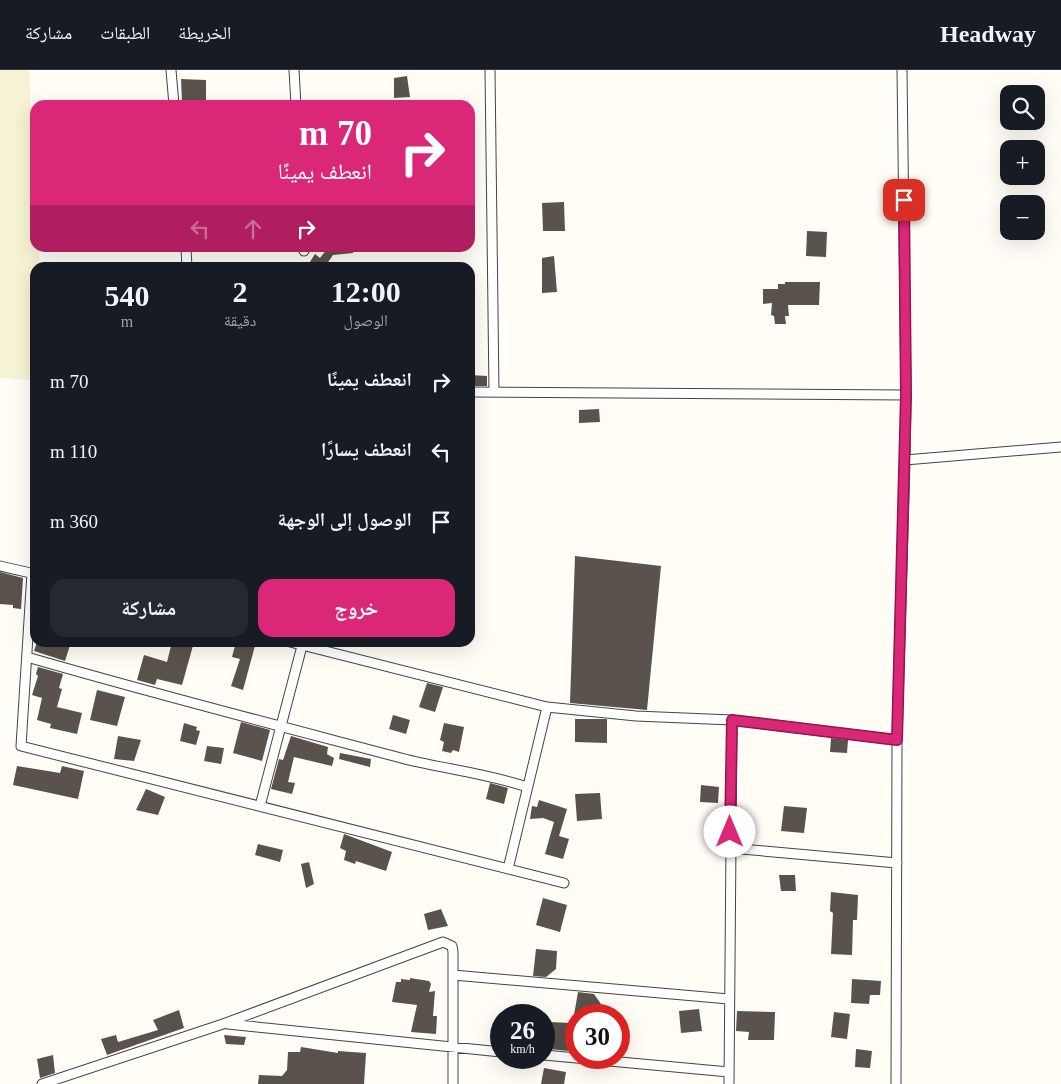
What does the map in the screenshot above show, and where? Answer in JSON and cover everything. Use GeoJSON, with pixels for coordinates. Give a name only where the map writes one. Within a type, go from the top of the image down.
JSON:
{"type":"FeatureCollection","features":[{"type":"Feature","properties":{"kind":"street"},"geometry":{"type":"LineString","coordinates":[[171,70],[174,100]]}},
{"type":"Feature","properties":{"kind":"street"},"geometry":{"type":"LineString","coordinates":[[294,70],[296,100]]}},
{"type":"Feature","properties":{"kind":"street"},"geometry":{"type":"LineString","coordinates":[[490,70],[494,392]]}},
{"type":"Feature","properties":{"kind":"street"},"geometry":{"type":"LineString","coordinates":[[896,1084],[897,740],[906,395],[902,70]]}},
{"type":"Feature","properties":{"kind":"street"},"geometry":{"type":"LineString","coordinates":[[475,392],[906,395]]}},
{"type":"Feature","properties":{"kind":"street"},"geometry":{"type":"LineString","coordinates":[[905,460],[1061,448]]}},
{"type":"Feature","properties":{"kind":"street"},"geometry":{"type":"LineString","coordinates":[[0,566],[30,572]]}},
{"type":"Feature","properties":{"kind":"street"},"geometry":{"type":"LineString","coordinates":[[30,621],[21,746],[564,883]]}},
{"type":"Feature","properties":{"kind":"street"},"geometry":{"type":"LineString","coordinates":[[260,806],[302,647]]}},
{"type":"Feature","properties":{"kind":"street"},"geometry":{"type":"LineString","coordinates":[[306,647],[547,707],[636,716],[732,720],[897,740]]}},
{"type":"Feature","properties":{"kind":"street"},"geometry":{"type":"LineString","coordinates":[[27,657],[155,694],[411,760],[492,776],[527,787]]}},
{"type":"Feature","properties":{"kind":"street"},"geometry":{"type":"LineString","coordinates":[[508,869],[547,707]]}},
{"type":"Feature","properties":{"kind":"street"},"geometry":{"type":"LineString","coordinates":[[729,1084],[732,720]]}},
{"type":"Feature","properties":{"kind":"street"},"geometry":{"type":"LineString","coordinates":[[730,848],[896,863]]}},
{"type":"Feature","properties":{"kind":"street"},"geometry":{"type":"LineString","coordinates":[[42,1084],[223,1024],[435,943],[442,942],[452,946],[454,975],[453,1084]]}},
{"type":"Feature","properties":{"kind":"street"},"geometry":{"type":"LineString","coordinates":[[454,975],[729,999]]}},
{"type":"Feature","properties":{"kind":"street"},"geometry":{"type":"LineString","coordinates":[[223,1024],[490,1051]]}},
{"type":"Feature","properties":{"kind":"street"},"geometry":{"type":"LineString","coordinates":[[555,1056],[729,1072]]}},
{"type":"Feature","properties":{"kind":"shaded area"},"geometry":{"type":"Polygon","coordinates":[[[0,70],[29,70],[30,252],[39,252],[40,262],[30,262],[30,380],[0,378],[0,70]]]}},
{"type":"Feature","properties":{"kind":"building"},"geometry":{"type":"Polygon","coordinates":[[[407,76],[410,97],[394,98],[394,78],[407,76]]]}},
{"type":"Feature","properties":{"kind":"building"},"geometry":{"type":"Polygon","coordinates":[[[181,79],[206,80],[206,100],[182,100],[181,79]]]}},
{"type":"Feature","properties":{"kind":"building"},"geometry":{"type":"Polygon","coordinates":[[[564,202],[565,231],[543,231],[542,203],[564,202]]]}},
{"type":"Feature","properties":{"kind":"building"},"geometry":{"type":"Polygon","coordinates":[[[807,231],[827,232],[826,257],[806,256],[807,231]]]}},
{"type":"Feature","properties":{"kind":"building"},"geometry":{"type":"Polygon","coordinates":[[[325,252],[353,252],[333,255],[328,262],[310,262],[315,254],[320,258],[325,252]]]}},
{"type":"Feature","properties":{"kind":"building"},"geometry":{"type":"Polygon","coordinates":[[[554,256],[557,292],[542,293],[542,258],[554,256]]]}},
{"type":"Feature","properties":{"kind":"building"},"geometry":{"type":"Polygon","coordinates":[[[785,282],[820,282],[819,305],[788,305],[789,316],[785,316],[786,324],[775,324],[774,316],[771,315],[772,303],[763,304],[763,289],[778,289],[778,284],[785,284],[785,282]]]}},
{"type":"Feature","properties":{"kind":"building"},"geometry":{"type":"Polygon","coordinates":[[[475,375],[487,376],[487,386],[475,386],[475,375]]]}},
{"type":"Feature","properties":{"kind":"building"},"geometry":{"type":"Polygon","coordinates":[[[599,409],[600,422],[579,423],[579,410],[599,409]]]}},
{"type":"Feature","properties":{"kind":"building"},"geometry":{"type":"Polygon","coordinates":[[[575,556],[661,566],[647,710],[570,703],[575,556]]]}},
{"type":"Feature","properties":{"kind":"building"},"geometry":{"type":"Polygon","coordinates":[[[0,572],[23,578],[21,609],[13,608],[13,605],[0,604],[0,572]]]}},
{"type":"Feature","properties":{"kind":"building"},"geometry":{"type":"Polygon","coordinates":[[[35,647],[69,647],[65,661],[34,651],[35,647]]]}},
{"type":"Feature","properties":{"kind":"building"},"geometry":{"type":"Polygon","coordinates":[[[171,647],[193,647],[182,685],[157,679],[155,685],[137,680],[144,655],[167,662],[171,647]]]}},
{"type":"Feature","properties":{"kind":"building"},"geometry":{"type":"Polygon","coordinates":[[[235,647],[255,647],[243,690],[231,686],[240,659],[232,657],[235,647]]]}},
{"type":"Feature","properties":{"kind":"building"},"geometry":{"type":"Polygon","coordinates":[[[38,667],[63,674],[59,688],[62,689],[57,707],[82,713],[77,734],[50,728],[51,724],[37,720],[42,698],[32,695],[38,676],[36,674],[38,667]]]}},
{"type":"Feature","properties":{"kind":"building"},"geometry":{"type":"Polygon","coordinates":[[[427,683],[443,687],[435,712],[419,707],[427,683]]]}},
{"type":"Feature","properties":{"kind":"building"},"geometry":{"type":"Polygon","coordinates":[[[97,690],[125,697],[117,726],[90,720],[97,690]]]}},
{"type":"Feature","properties":{"kind":"building"},"geometry":{"type":"Polygon","coordinates":[[[393,715],[410,720],[406,734],[389,729],[393,715]]]}},
{"type":"Feature","properties":{"kind":"building"},"geometry":{"type":"Polygon","coordinates":[[[575,719],[607,719],[607,743],[575,742],[575,719]]]}},
{"type":"Feature","properties":{"kind":"building"},"geometry":{"type":"Polygon","coordinates":[[[241,722],[270,730],[262,761],[233,753],[241,722]]]}},
{"type":"Feature","properties":{"kind":"building"},"geometry":{"type":"Polygon","coordinates":[[[184,723],[197,727],[196,730],[200,731],[196,745],[180,741],[184,723]]]}},
{"type":"Feature","properties":{"kind":"building"},"geometry":{"type":"Polygon","coordinates":[[[444,723],[464,727],[459,752],[453,750],[451,753],[442,751],[444,742],[440,740],[444,723]]]}},
{"type":"Feature","properties":{"kind":"building"},"geometry":{"type":"Polygon","coordinates":[[[118,736],[141,740],[134,761],[114,759],[118,736]]]}},
{"type":"Feature","properties":{"kind":"building"},"geometry":{"type":"Polygon","coordinates":[[[291,736],[328,747],[327,754],[334,758],[332,766],[294,757],[288,782],[295,783],[292,794],[271,789],[279,759],[283,760],[291,736]]]}},
{"type":"Feature","properties":{"kind":"building"},"geometry":{"type":"Polygon","coordinates":[[[831,738],[848,740],[847,753],[830,752],[831,738]]]}},
{"type":"Feature","properties":{"kind":"building"},"geometry":{"type":"Polygon","coordinates":[[[207,746],[224,748],[221,764],[204,761],[207,746]]]}},
{"type":"Feature","properties":{"kind":"building"},"geometry":{"type":"Polygon","coordinates":[[[340,753],[371,759],[370,767],[339,759],[340,753]]]}},
{"type":"Feature","properties":{"kind":"building"},"geometry":{"type":"Polygon","coordinates":[[[17,766],[60,773],[62,766],[84,771],[78,799],[13,785],[17,766]]]}},
{"type":"Feature","properties":{"kind":"building"},"geometry":{"type":"Polygon","coordinates":[[[490,783],[508,788],[504,804],[486,799],[490,783]]]}},
{"type":"Feature","properties":{"kind":"building"},"geometry":{"type":"Polygon","coordinates":[[[701,785],[719,787],[718,803],[700,802],[701,785]]]}},
{"type":"Feature","properties":{"kind":"building"},"geometry":{"type":"Polygon","coordinates":[[[146,789],[165,797],[158,815],[136,810],[146,789]]]}},
{"type":"Feature","properties":{"kind":"building"},"geometry":{"type":"Polygon","coordinates":[[[600,793],[602,819],[577,821],[575,794],[600,793]]]}},
{"type":"Feature","properties":{"kind":"building"},"geometry":{"type":"Polygon","coordinates":[[[539,800],[567,809],[559,836],[569,839],[563,859],[545,854],[554,822],[543,818],[530,819],[532,806],[537,807],[539,800]]]}},
{"type":"Feature","properties":{"kind":"building"},"geometry":{"type":"Polygon","coordinates":[[[784,806],[807,808],[804,833],[781,831],[784,806]]]}},
{"type":"Feature","properties":{"kind":"building"},"geometry":{"type":"Polygon","coordinates":[[[344,834],[392,852],[386,871],[356,861],[355,864],[344,860],[346,851],[340,848],[344,834]]]}},
{"type":"Feature","properties":{"kind":"building"},"geometry":{"type":"Polygon","coordinates":[[[258,844],[283,850],[280,862],[255,855],[258,844]]]}},
{"type":"Feature","properties":{"kind":"building"},"geometry":{"type":"Polygon","coordinates":[[[309,862],[314,884],[306,888],[301,864],[309,862]]]}},
{"type":"Feature","properties":{"kind":"building"},"geometry":{"type":"Polygon","coordinates":[[[779,875],[795,875],[796,891],[781,891],[779,875]]]}},
{"type":"Feature","properties":{"kind":"building"},"geometry":{"type":"Polygon","coordinates":[[[831,892],[858,895],[857,920],[853,920],[852,955],[831,954],[833,913],[830,911],[831,892]]]}},
{"type":"Feature","properties":{"kind":"building"},"geometry":{"type":"Polygon","coordinates":[[[543,898],[567,905],[560,932],[536,925],[543,898]]]}},
{"type":"Feature","properties":{"kind":"building"},"geometry":{"type":"Polygon","coordinates":[[[441,909],[448,926],[428,930],[424,914],[441,909]]]}},
{"type":"Feature","properties":{"kind":"building"},"geometry":{"type":"Polygon","coordinates":[[[536,949],[557,951],[556,969],[546,977],[533,976],[536,949]]]}},
{"type":"Feature","properties":{"kind":"building"},"geometry":{"type":"Polygon","coordinates":[[[410,978],[429,981],[431,984],[429,992],[435,991],[433,1016],[437,1016],[436,1034],[411,1032],[417,1005],[392,1002],[396,982],[401,982],[401,979],[410,980],[410,978]]]}},
{"type":"Feature","properties":{"kind":"building"},"geometry":{"type":"Polygon","coordinates":[[[852,979],[881,981],[880,995],[870,995],[869,1004],[851,1003],[852,979]]]}},
{"type":"Feature","properties":{"kind":"building"},"geometry":{"type":"Polygon","coordinates":[[[578,992],[594,994],[601,1004],[576,1004],[578,992]]]}},
{"type":"Feature","properties":{"kind":"building"},"geometry":{"type":"Polygon","coordinates":[[[699,1009],[702,1031],[681,1033],[679,1011],[699,1009]]]}},
{"type":"Feature","properties":{"kind":"building"},"geometry":{"type":"Polygon","coordinates":[[[179,1010],[184,1028],[107,1055],[101,1039],[116,1035],[118,1042],[158,1030],[153,1020],[179,1010]]]}},
{"type":"Feature","properties":{"kind":"building"},"geometry":{"type":"Polygon","coordinates":[[[737,1011],[775,1012],[774,1040],[748,1040],[749,1032],[736,1031],[737,1011]]]}},
{"type":"Feature","properties":{"kind":"building"},"geometry":{"type":"Polygon","coordinates":[[[834,1012],[850,1014],[847,1039],[831,1037],[834,1012]]]}},
{"type":"Feature","properties":{"kind":"building"},"geometry":{"type":"Polygon","coordinates":[[[555,1022],[565,1023],[565,1051],[555,1050],[555,1022]]]}},
{"type":"Feature","properties":{"kind":"building"},"geometry":{"type":"Polygon","coordinates":[[[224,1035],[246,1037],[244,1045],[226,1044],[224,1035]]]}},
{"type":"Feature","properties":{"kind":"building"},"geometry":{"type":"Polygon","coordinates":[[[301,1047],[338,1053],[338,1051],[366,1053],[364,1084],[258,1084],[259,1075],[282,1076],[287,1070],[288,1052],[300,1052],[301,1047]]]}},
{"type":"Feature","properties":{"kind":"building"},"geometry":{"type":"Polygon","coordinates":[[[856,1049],[872,1051],[870,1068],[855,1067],[856,1049]]]}},
{"type":"Feature","properties":{"kind":"building"},"geometry":{"type":"Polygon","coordinates":[[[53,1055],[55,1073],[40,1078],[37,1059],[53,1055]]]}},
{"type":"Feature","properties":{"kind":"building"},"geometry":{"type":"Polygon","coordinates":[[[544,1069],[566,1072],[564,1084],[541,1084],[544,1069]]]}},
{"type":"Feature","properties":{"kind":"route"},"geometry":{"type":"LineString","coordinates":[[730,832],[732,720],[897,740],[906,395],[904,200]]}}]}
